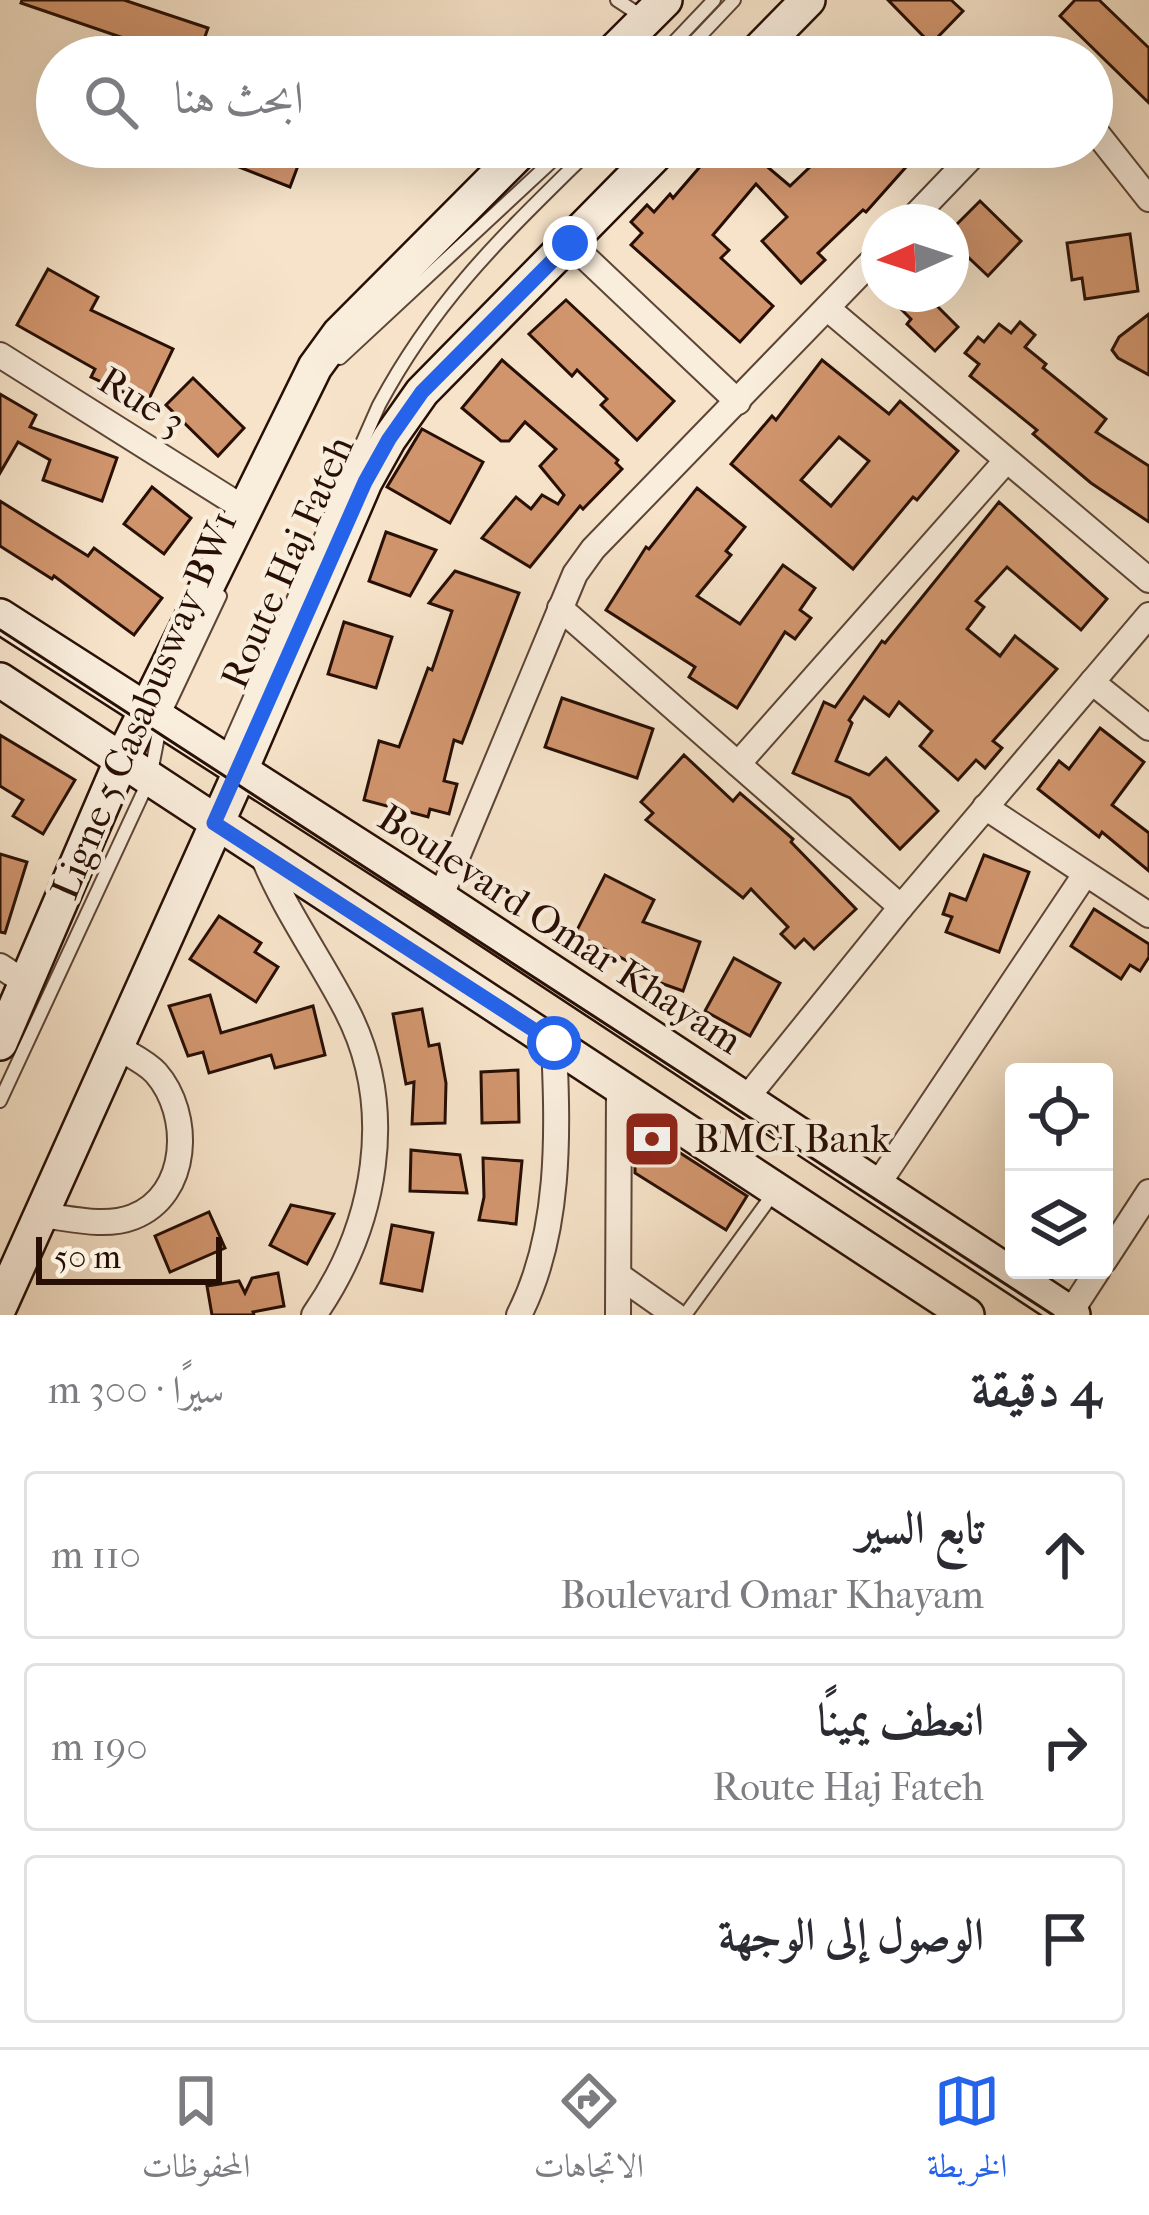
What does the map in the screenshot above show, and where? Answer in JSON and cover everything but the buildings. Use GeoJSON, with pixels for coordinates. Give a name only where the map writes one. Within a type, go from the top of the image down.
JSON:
{"type":"FeatureCollection","features":[{"type":"Feature","properties":{"kind":"main road"},"geometry":{"type":"LineString","coordinates":[[773,36],[808,0]]}},
{"type":"Feature","properties":{"kind":"main road"},"geometry":{"type":"LineString","coordinates":[[629,36],[656,10]]}},
{"type":"Feature","properties":{"kind":"main road","name":"Route Haj Fateh"},"geometry":{"type":"LineString","coordinates":[[0,1043],[13,974],[122,759],[153,716],[245,508],[315,367],[339,334],[506,168]]}},
{"type":"Feature","properties":{"kind":"main road","name":"Route Haj Fateh"},"geometry":{"type":"LineString","coordinates":[[0,1306],[117,1047],[231,766],[389,439],[422,392],[643,168]]}},
{"type":"Feature","properties":{"kind":"main road","name":"Boulevard Omar Khayam"},"geometry":{"type":"LineString","coordinates":[[0,616],[440,898],[1071,1314]]}},
{"type":"Feature","properties":{"kind":"main road"},"geometry":{"type":"LineString","coordinates":[[0,680],[777,1188],[948,1310]]}},
{"type":"Feature","properties":{"kind":"street"},"geometry":{"type":"LineString","coordinates":[[1113,154],[1149,199]]}},
{"type":"Feature","properties":{"kind":"street"},"geometry":{"type":"LineString","coordinates":[[926,204],[961,168]]}},
{"type":"Feature","properties":{"kind":"street"},"geometry":{"type":"LineString","coordinates":[[570,243],[738,402]]}},
{"type":"Feature","properties":{"kind":"street"},"geometry":{"type":"LineString","coordinates":[[440,898],[574,574],[592,549],[861,272]]}},
{"type":"Feature","properties":{"kind":"street"},"geometry":{"type":"LineString","coordinates":[[826,308],[1149,580]]}},
{"type":"Feature","properties":{"kind":"street","name":"Rue 3"},"geometry":{"type":"LineString","coordinates":[[0,355],[245,508]]}},
{"type":"Feature","properties":{"kind":"street"},"geometry":{"type":"LineString","coordinates":[[738,764],[1006,461]]}},
{"type":"Feature","properties":{"kind":"street"},"geometry":{"type":"LineString","coordinates":[[560,608],[901,907]]}},
{"type":"Feature","properties":{"kind":"street"},"geometry":{"type":"LineString","coordinates":[[745,1100],[901,907],[1149,615]]}},
{"type":"Feature","properties":{"kind":"street"},"geometry":{"type":"LineString","coordinates":[[1092,682],[1149,728]]}},
{"type":"Feature","properties":{"kind":"street"},"geometry":{"type":"LineString","coordinates":[[986,807],[1149,915]]}},
{"type":"Feature","properties":{"kind":"street"},"geometry":{"type":"LineString","coordinates":[[262,854],[348,1013],[373,1081],[375,1142],[365,1216],[337,1282],[314,1315]]}},
{"type":"Feature","properties":{"kind":"street"},"geometry":{"type":"LineString","coordinates":[[875,1186],[1084,876]]}},
{"type":"Feature","properties":{"kind":"street"},"geometry":{"type":"LineString","coordinates":[[519,1315],[530,1293],[549,1223],[556,1147],[554,1043]]}},
{"type":"Feature","properties":{"kind":"street"},"geometry":{"type":"LineString","coordinates":[[40,1214],[93,1221],[131,1218],[153,1205],[170,1184],[179,1157],[180,1123],[168,1090],[153,1070],[117,1047]]}},
{"type":"Feature","properties":{"kind":"street"},"geometry":{"type":"LineString","coordinates":[[618,1315],[619,1089]]}},
{"type":"Feature","properties":{"kind":"street"},"geometry":{"type":"LineString","coordinates":[[1113,1247],[1149,1192]]}},
{"type":"Feature","properties":{"kind":"street"},"geometry":{"type":"LineString","coordinates":[[621,1276],[675,1315]]}},
{"type":"Feature","properties":{"kind":"street"},"geometry":{"type":"LineString","coordinates":[[1071,1314],[1092,1279]]}},
{"type":"Feature","properties":{"kind":"lane"},"geometry":{"type":"LineString","coordinates":[[617,0],[656,10]]}},
{"type":"Feature","properties":{"kind":"lane"},"geometry":{"type":"LineString","coordinates":[[680,36],[714,0]]}},
{"type":"Feature","properties":{"kind":"lane"},"geometry":{"type":"LineString","coordinates":[[700,36],[734,0]]}},
{"type":"Feature","properties":{"kind":"lane"},"geometry":{"type":"LineString","coordinates":[[495,168],[501,173]]}},
{"type":"Feature","properties":{"kind":"lane","name":"Ligne 5 Casabusway BW1"},"geometry":{"type":"LineString","coordinates":[[233,569],[312,399],[338,359],[545,168]]}},
{"type":"Feature","properties":{"kind":"lane"},"geometry":{"type":"LineString","coordinates":[[231,766],[379,405],[401,364],[455,286],[571,168]]}},
{"type":"Feature","properties":{"kind":"lane","name":"Ligne 5 Casabusway BW1"},"geometry":{"type":"LineString","coordinates":[[0,1101],[150,778],[153,716],[223,590]]}},
{"type":"Feature","properties":{"kind":"lane"},"geometry":{"type":"LineString","coordinates":[[0,1281],[211,820]]}},
{"type":"Feature","properties":{"kind":"lane"},"geometry":{"type":"LineString","coordinates":[[685,1315],[777,1188]]}},
{"type":"Feature","properties":{"kind":"tram line"},"geometry":{"type":"LineString","coordinates":[[0,630],[1053,1315]]}},
{"type":"Feature","properties":{"kind":"place","name":"BMCI Bank"},"geometry":{"type":"Point","coordinates":[652,1139]}},
{"type":"Feature","properties":{"kind":"route"},"geometry":{"type":"LineString","coordinates":[[554,1043],[214,823],[365,482],[389,439],[422,392],[570,243]]}}]}
